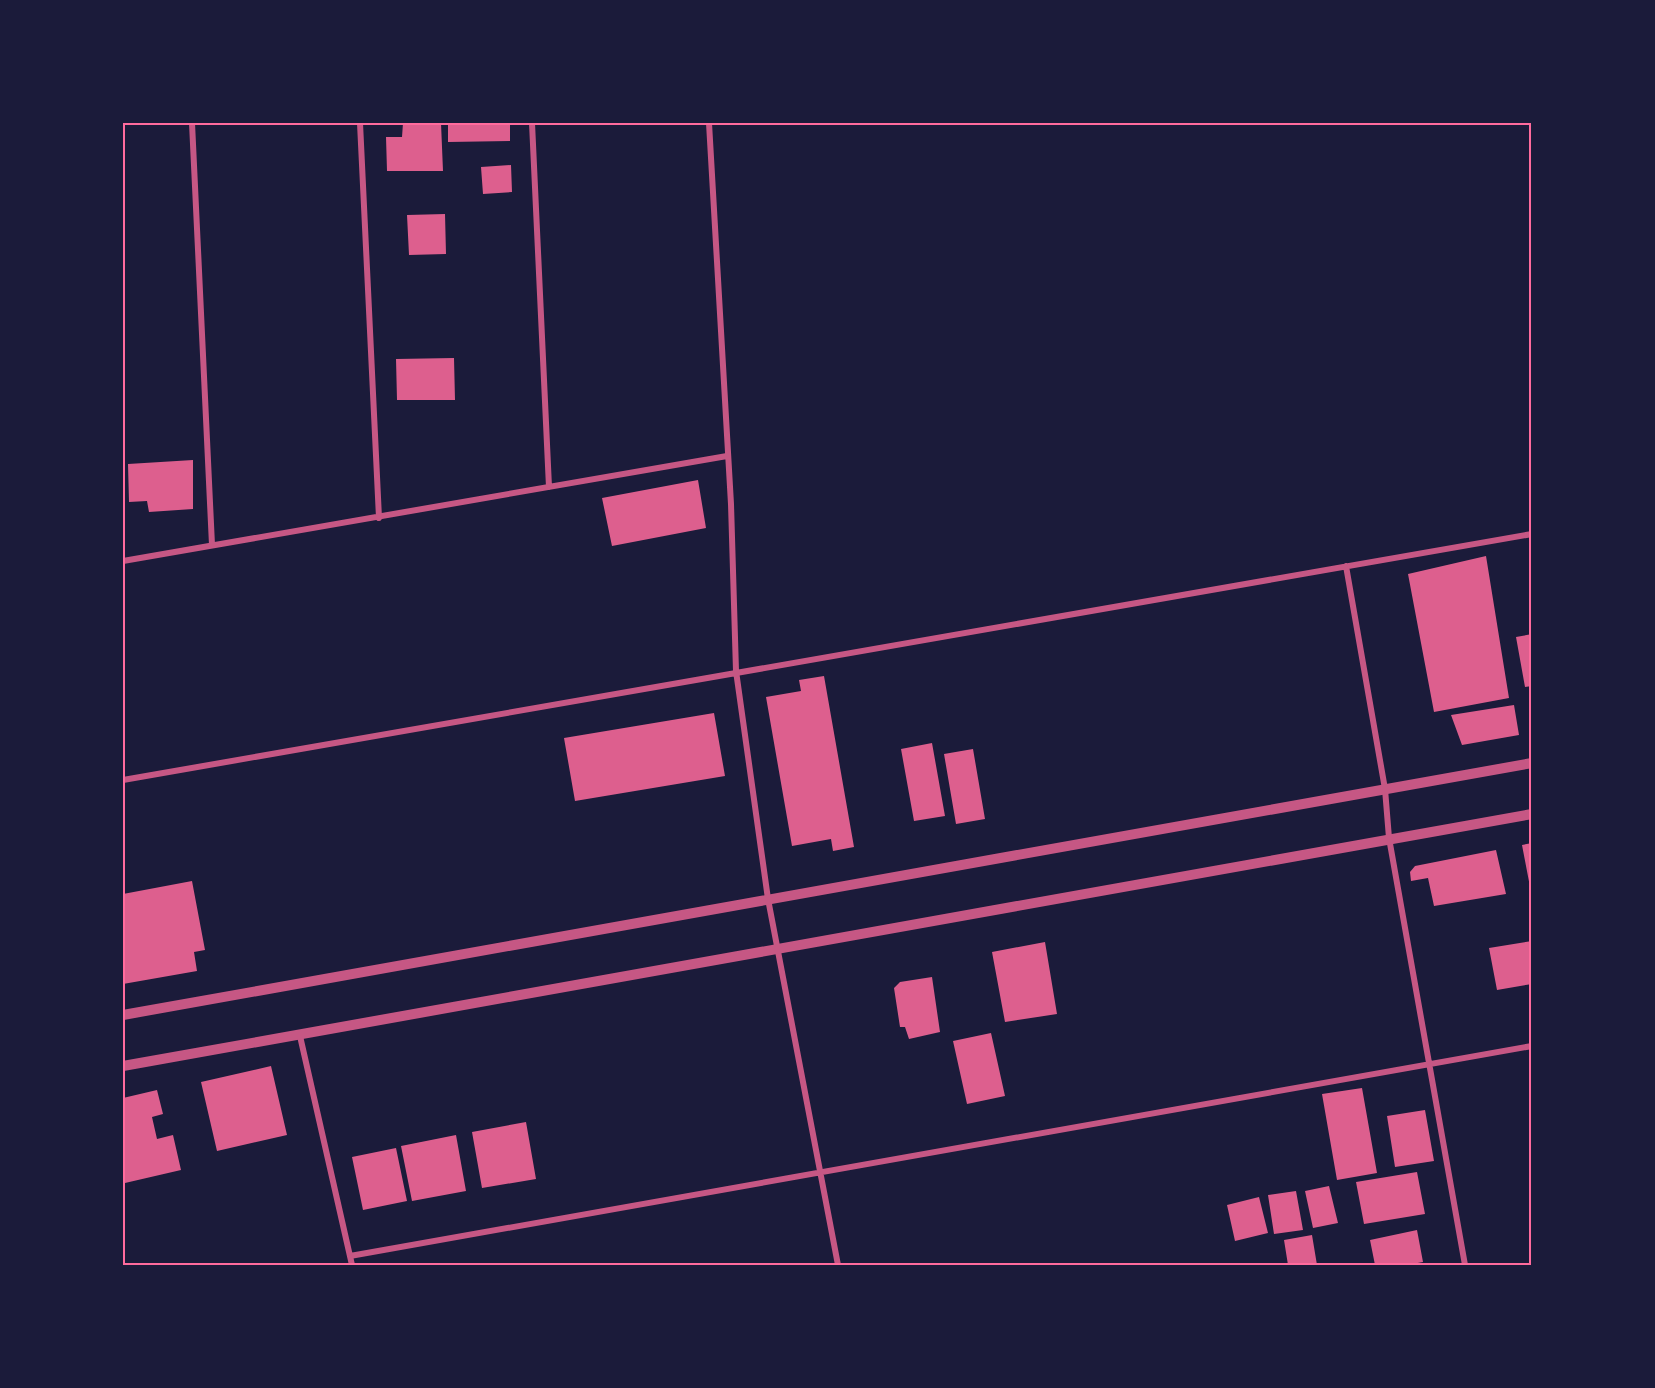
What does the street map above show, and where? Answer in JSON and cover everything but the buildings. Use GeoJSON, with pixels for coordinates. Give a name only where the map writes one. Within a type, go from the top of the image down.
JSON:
{"type":"FeatureCollection","features":[{"type":"Feature","properties":{"kind":"street"},"geometry":{"type":"LineString","coordinates":[[192,123],[212,545]]}},
{"type":"Feature","properties":{"kind":"street"},"geometry":{"type":"LineString","coordinates":[[360,123],[380,518]]}},
{"type":"Feature","properties":{"kind":"street"},"geometry":{"type":"LineString","coordinates":[[532,123],[549,487]]}},
{"type":"Feature","properties":{"kind":"street"},"geometry":{"type":"LineString","coordinates":[[709,123],[736,671],[768,899],[838,1265]]}},
{"type":"Feature","properties":{"kind":"street"},"geometry":{"type":"LineString","coordinates":[[123,561],[727,456]]}},
{"type":"Feature","properties":{"kind":"street"},"geometry":{"type":"LineString","coordinates":[[123,780],[736,671],[1532,534]]}},
{"type":"Feature","properties":{"kind":"street"},"geometry":{"type":"LineString","coordinates":[[1346,566],[1384,789],[1389,838],[1431,1063],[1465,1265]]}},
{"type":"Feature","properties":{"kind":"street"},"geometry":{"type":"LineString","coordinates":[[123,1015],[1532,763]]}},
{"type":"Feature","properties":{"kind":"street"},"geometry":{"type":"LineString","coordinates":[[123,1066],[1532,814]]}},
{"type":"Feature","properties":{"kind":"street"},"geometry":{"type":"LineString","coordinates":[[300,1036],[352,1265]]}},
{"type":"Feature","properties":{"kind":"street"},"geometry":{"type":"LineString","coordinates":[[350,1256],[1532,1046]]}}]}
